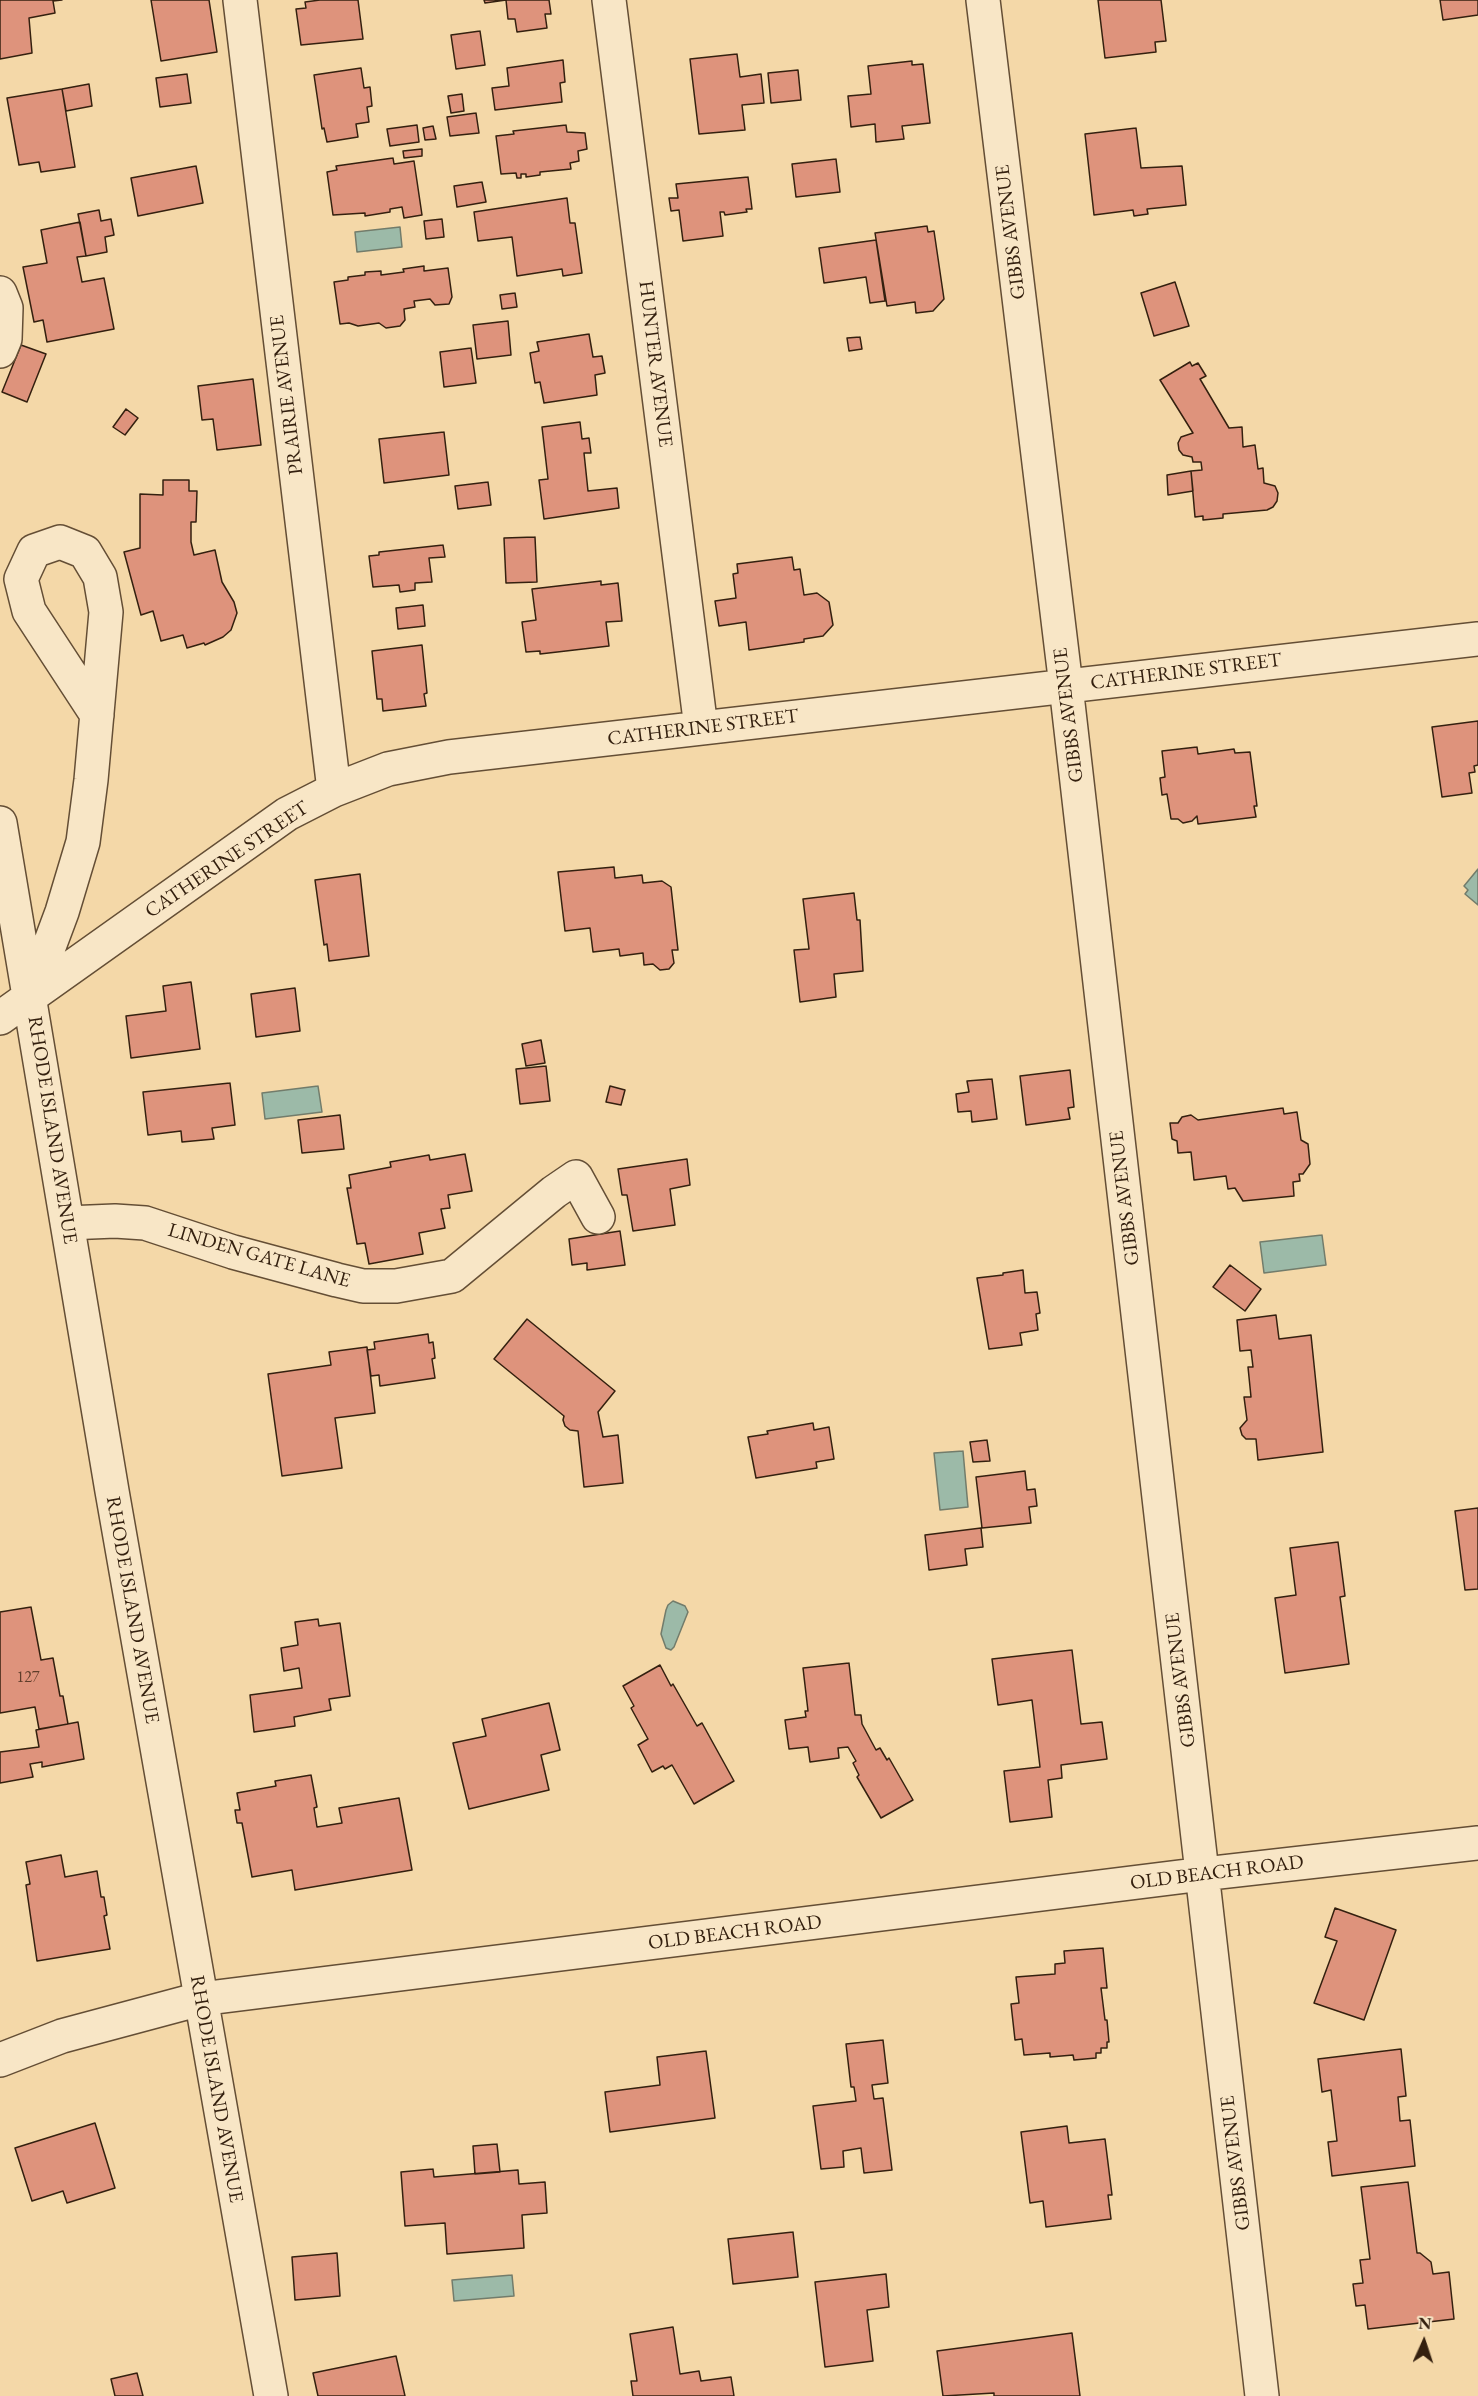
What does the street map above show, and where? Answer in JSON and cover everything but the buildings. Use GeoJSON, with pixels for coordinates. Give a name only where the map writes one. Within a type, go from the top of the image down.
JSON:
{"type":"FeatureCollection","features":[{"type":"Feature","properties":{"kind":"street","name":"PRAIRIE AVENUE"},"geometry":{"type":"LineString","coordinates":[[240,0],[334,790]]}},
{"type":"Feature","properties":{"kind":"street","name":"HUNTER AVENUE"},"geometry":{"type":"LineString","coordinates":[[609,0],[701,728]]}},
{"type":"Feature","properties":{"kind":"street","name":"GIBBS AVENUE"},"geometry":{"type":"LineString","coordinates":[[983,0],[1066,686],[1262,2396]]}},
{"type":"Feature","properties":{"kind":"street"},"geometry":{"type":"LineString","coordinates":[[0,294],[6,308],[5,339],[0,351]]}},
{"type":"Feature","properties":{"kind":"street","name":"CATHERINE STREET"},"geometry":{"type":"LineString","coordinates":[[0,1018],[287,814],[334,790],[388,769],[449,757],[1478,639]]}},
{"type":"Feature","properties":{"kind":"street"},"geometry":{"type":"LineString","coordinates":[[31,996],[62,912],[83,842],[97,715]]}},
{"type":"Feature","properties":{"kind":"street","name":"RHODE ISLAND AVENUE"},"geometry":{"type":"LineString","coordinates":[[0,823],[200,2000],[271,2396]]}},
{"type":"Feature","properties":{"kind":"street","name":"LINDEN GATE LANE"},"geometry":{"type":"LineString","coordinates":[[67,1223],[115,1221],[145,1223],[233,1252],[363,1286],[396,1286],[452,1276],[576,1177],[598,1216]]}},
{"type":"Feature","properties":{"kind":"street","name":"OLD BEACH ROAD"},"geometry":{"type":"LineString","coordinates":[[0,2060],[62,2036],[200,2000],[1203,1874],[1478,1843]]}},
{"type":"Feature","properties":{"kind":"shaded area"},"geometry":{"type":"Polygon","coordinates":[[[400,227],[402,247],[357,252],[355,232],[400,227]]]}},
{"type":"Feature","properties":{"kind":"shaded area"},"geometry":{"type":"Polygon","coordinates":[[[1478,869],[1478,905],[1465,894],[1468,890],[1464,886],[1478,869]]]}},
{"type":"Feature","properties":{"kind":"shaded area"},"geometry":{"type":"Polygon","coordinates":[[[318,1086],[322,1112],[265,1119],[262,1093],[318,1086]]]}},
{"type":"Feature","properties":{"kind":"shaded area"},"geometry":{"type":"Polygon","coordinates":[[[1322,1235],[1326,1265],[1264,1273],[1260,1242],[1322,1235]]]}},
{"type":"Feature","properties":{"kind":"shaded area"},"geometry":{"type":"Polygon","coordinates":[[[963,1451],[968,1507],[940,1510],[934,1453],[963,1451]]]}},
{"type":"Feature","properties":{"kind":"shaded area"},"geometry":{"type":"Polygon","coordinates":[[[673,1601],[685,1606],[688,1612],[671,1650],[666,1648],[661,1634],[666,1610],[673,1601]]]}},
{"type":"Feature","properties":{"kind":"shaded area"},"geometry":{"type":"Polygon","coordinates":[[[512,2275],[514,2296],[454,2301],[452,2280],[512,2275]]]}}]}
